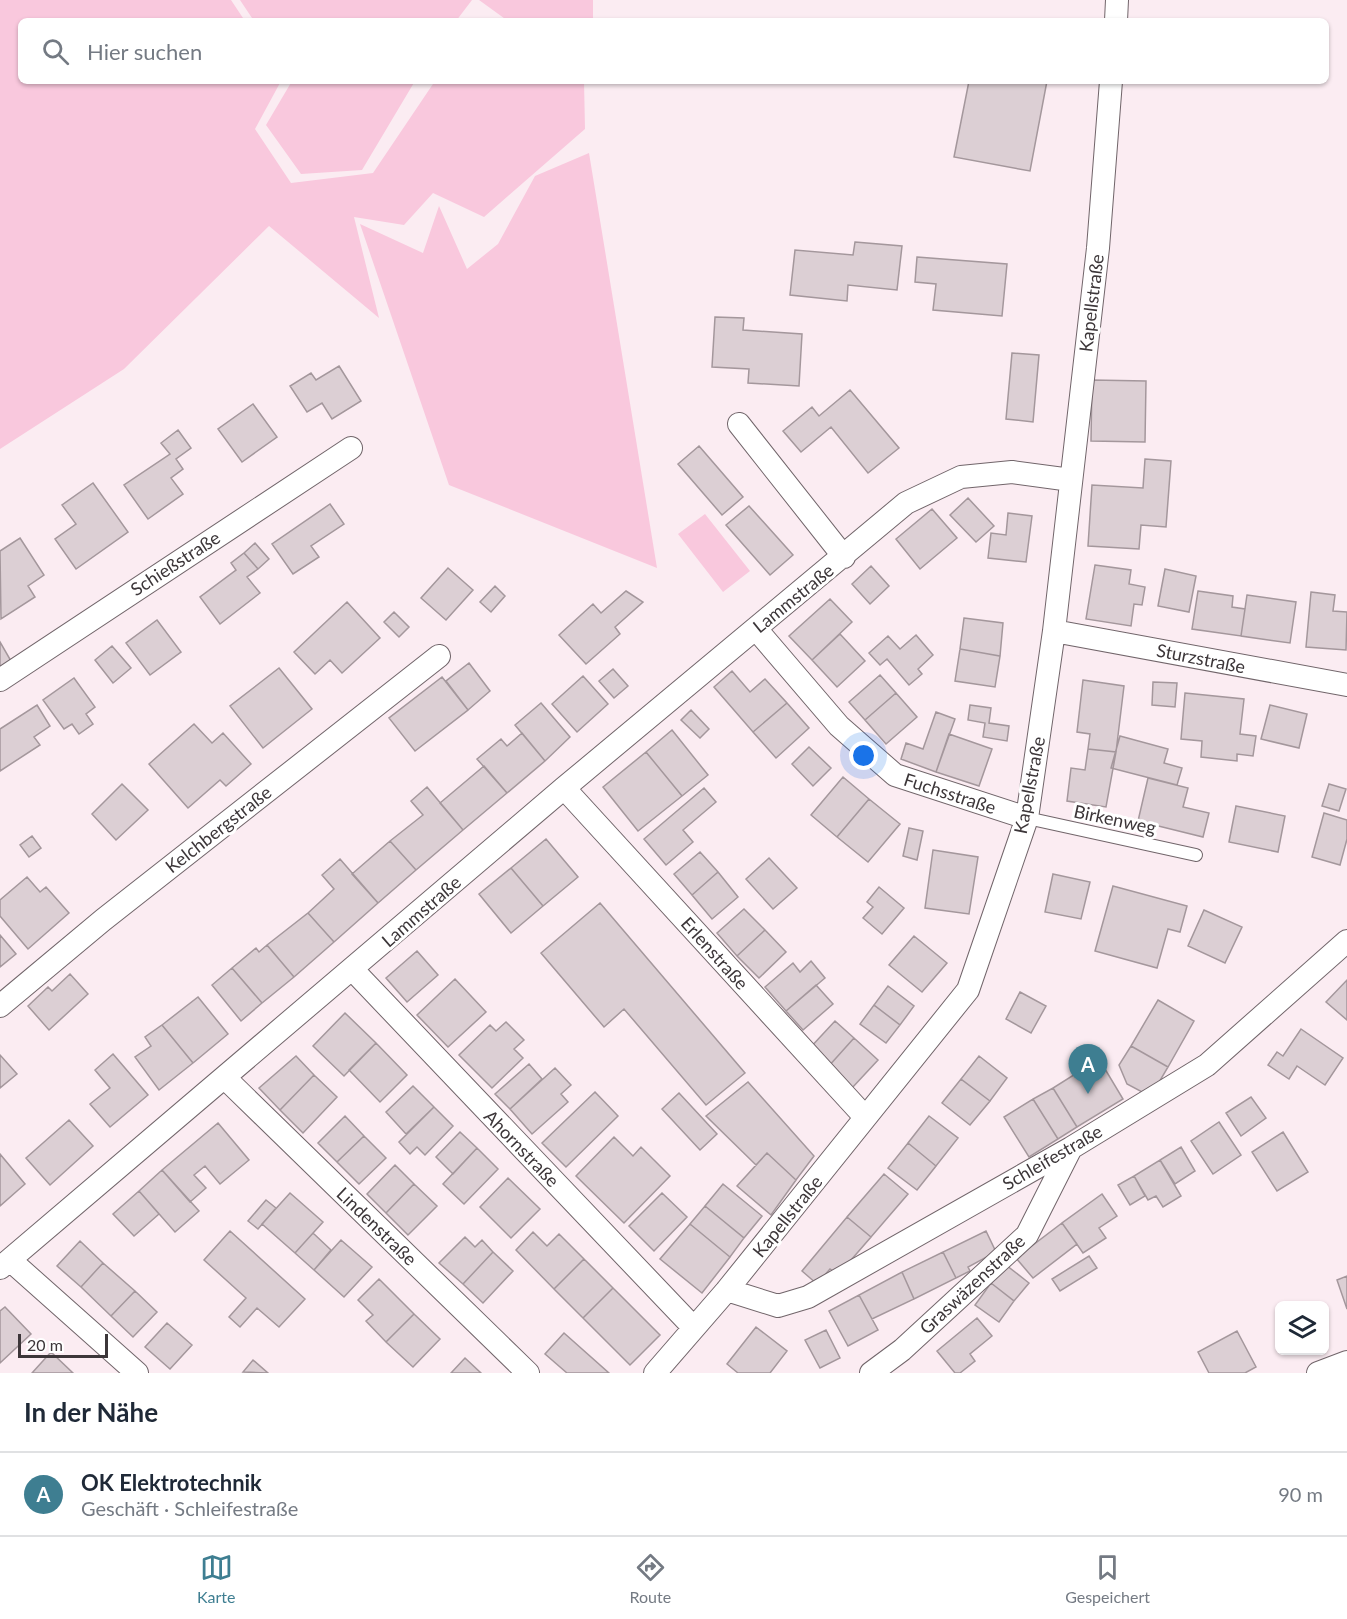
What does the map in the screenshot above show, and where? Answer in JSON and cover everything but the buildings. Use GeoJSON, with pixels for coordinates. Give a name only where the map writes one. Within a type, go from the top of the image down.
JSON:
{"type":"FeatureCollection","features":[{"type":"Feature","properties":{"kind":"street"},"geometry":{"type":"LineString","coordinates":[[1116,18],[1118,0]]}},
{"type":"Feature","properties":{"kind":"street","name":"Kapellstraße"},"geometry":{"type":"LineString","coordinates":[[655,1373],[727,1290],[968,990],[1027,818],[1054,631],[1098,248],[1111,84]]}},
{"type":"Feature","properties":{"kind":"street","name":"Lammstraße"},"geometry":{"type":"LineString","coordinates":[[739,424],[844,557]]}},
{"type":"Feature","properties":{"kind":"street","name":"Schießstraße"},"geometry":{"type":"LineString","coordinates":[[0,680],[351,448]]}},
{"type":"Feature","properties":{"kind":"street","name":"Lammstraße"},"geometry":{"type":"LineString","coordinates":[[5,1264],[564,788],[906,503],[961,477],[1012,472],[1071,480]]}},
{"type":"Feature","properties":{"kind":"street","name":"Fuchsstraße"},"geometry":{"type":"LineString","coordinates":[[756,629],[839,726],[895,775],[1027,818]]}},
{"type":"Feature","properties":{"kind":"street","name":"Sturzstraße"},"geometry":{"type":"LineString","coordinates":[[1054,631],[1347,685]]}},
{"type":"Feature","properties":{"kind":"street","name":"Kelchbergstraße"},"geometry":{"type":"LineString","coordinates":[[0,1006],[103,920],[439,656]]}},
{"type":"Feature","properties":{"kind":"street","name":"Erlenstraße"},"geometry":{"type":"LineString","coordinates":[[564,788],[866,1118]]}},
{"type":"Feature","properties":{"kind":"street","name":"Schleifestraße"},"geometry":{"type":"LineString","coordinates":[[727,1290],[778,1306],[808,1297],[1071,1148],[1207,1065],[1347,941]]}},
{"type":"Feature","properties":{"kind":"street","name":"Ahornstraße"},"geometry":{"type":"LineString","coordinates":[[352,969],[693,1327]]}},
{"type":"Feature","properties":{"kind":"street","name":"Lindenstraße"},"geometry":{"type":"LineString","coordinates":[[225,1078],[528,1373]]}},
{"type":"Feature","properties":{"kind":"street","name":"Graswäzenstraße"},"geometry":{"type":"LineString","coordinates":[[871,1373],[902,1350],[1027,1235],[1071,1148]]}},
{"type":"Feature","properties":{"kind":"street"},"geometry":{"type":"LineString","coordinates":[[5,1264],[137,1373]]}},
{"type":"Feature","properties":{"kind":"street"},"geometry":{"type":"LineString","coordinates":[[1318,1373],[1347,1362]]}},
{"type":"Feature","properties":{"kind":"lane","name":"Birkenweg"},"geometry":{"type":"LineString","coordinates":[[1027,818],[1196,855]]}},
{"type":"Feature","properties":{"kind":"shaded area"},"geometry":{"type":"Polygon","coordinates":[[[0,0],[231,0],[243,18],[18,18],[18,84],[279,84],[255,129],[291,183],[373,173],[433,84],[584,84],[585,129],[484,217],[433,193],[404,225],[354,217],[379,318],[269,226],[124,369],[0,449],[0,0]]]}},
{"type":"Feature","properties":{"kind":"shaded area"},"geometry":{"type":"Polygon","coordinates":[[[240,0],[472,0],[458,18],[252,18],[240,0]]]}},
{"type":"Feature","properties":{"kind":"shaded area"},"geometry":{"type":"Polygon","coordinates":[[[479,0],[593,0],[593,18],[504,18],[479,0]]]}},
{"type":"Feature","properties":{"kind":"shaded area"},"geometry":{"type":"Polygon","coordinates":[[[290,84],[413,84],[362,170],[301,174],[266,125],[290,84]]]}},
{"type":"Feature","properties":{"kind":"shaded area"},"geometry":{"type":"Polygon","coordinates":[[[589,153],[657,568],[449,485],[360,224],[423,253],[439,206],[467,269],[498,244],[535,176],[589,153]]]}},
{"type":"Feature","properties":{"kind":"shaded area"},"geometry":{"type":"Polygon","coordinates":[[[705,514],[750,571],[723,592],[678,534],[705,514]]]}},
{"type":"Feature","properties":{"kind":"place","name":"OK Elektrotechnik"},"geometry":{"type":"Point","coordinates":[1088,1094]}}]}
